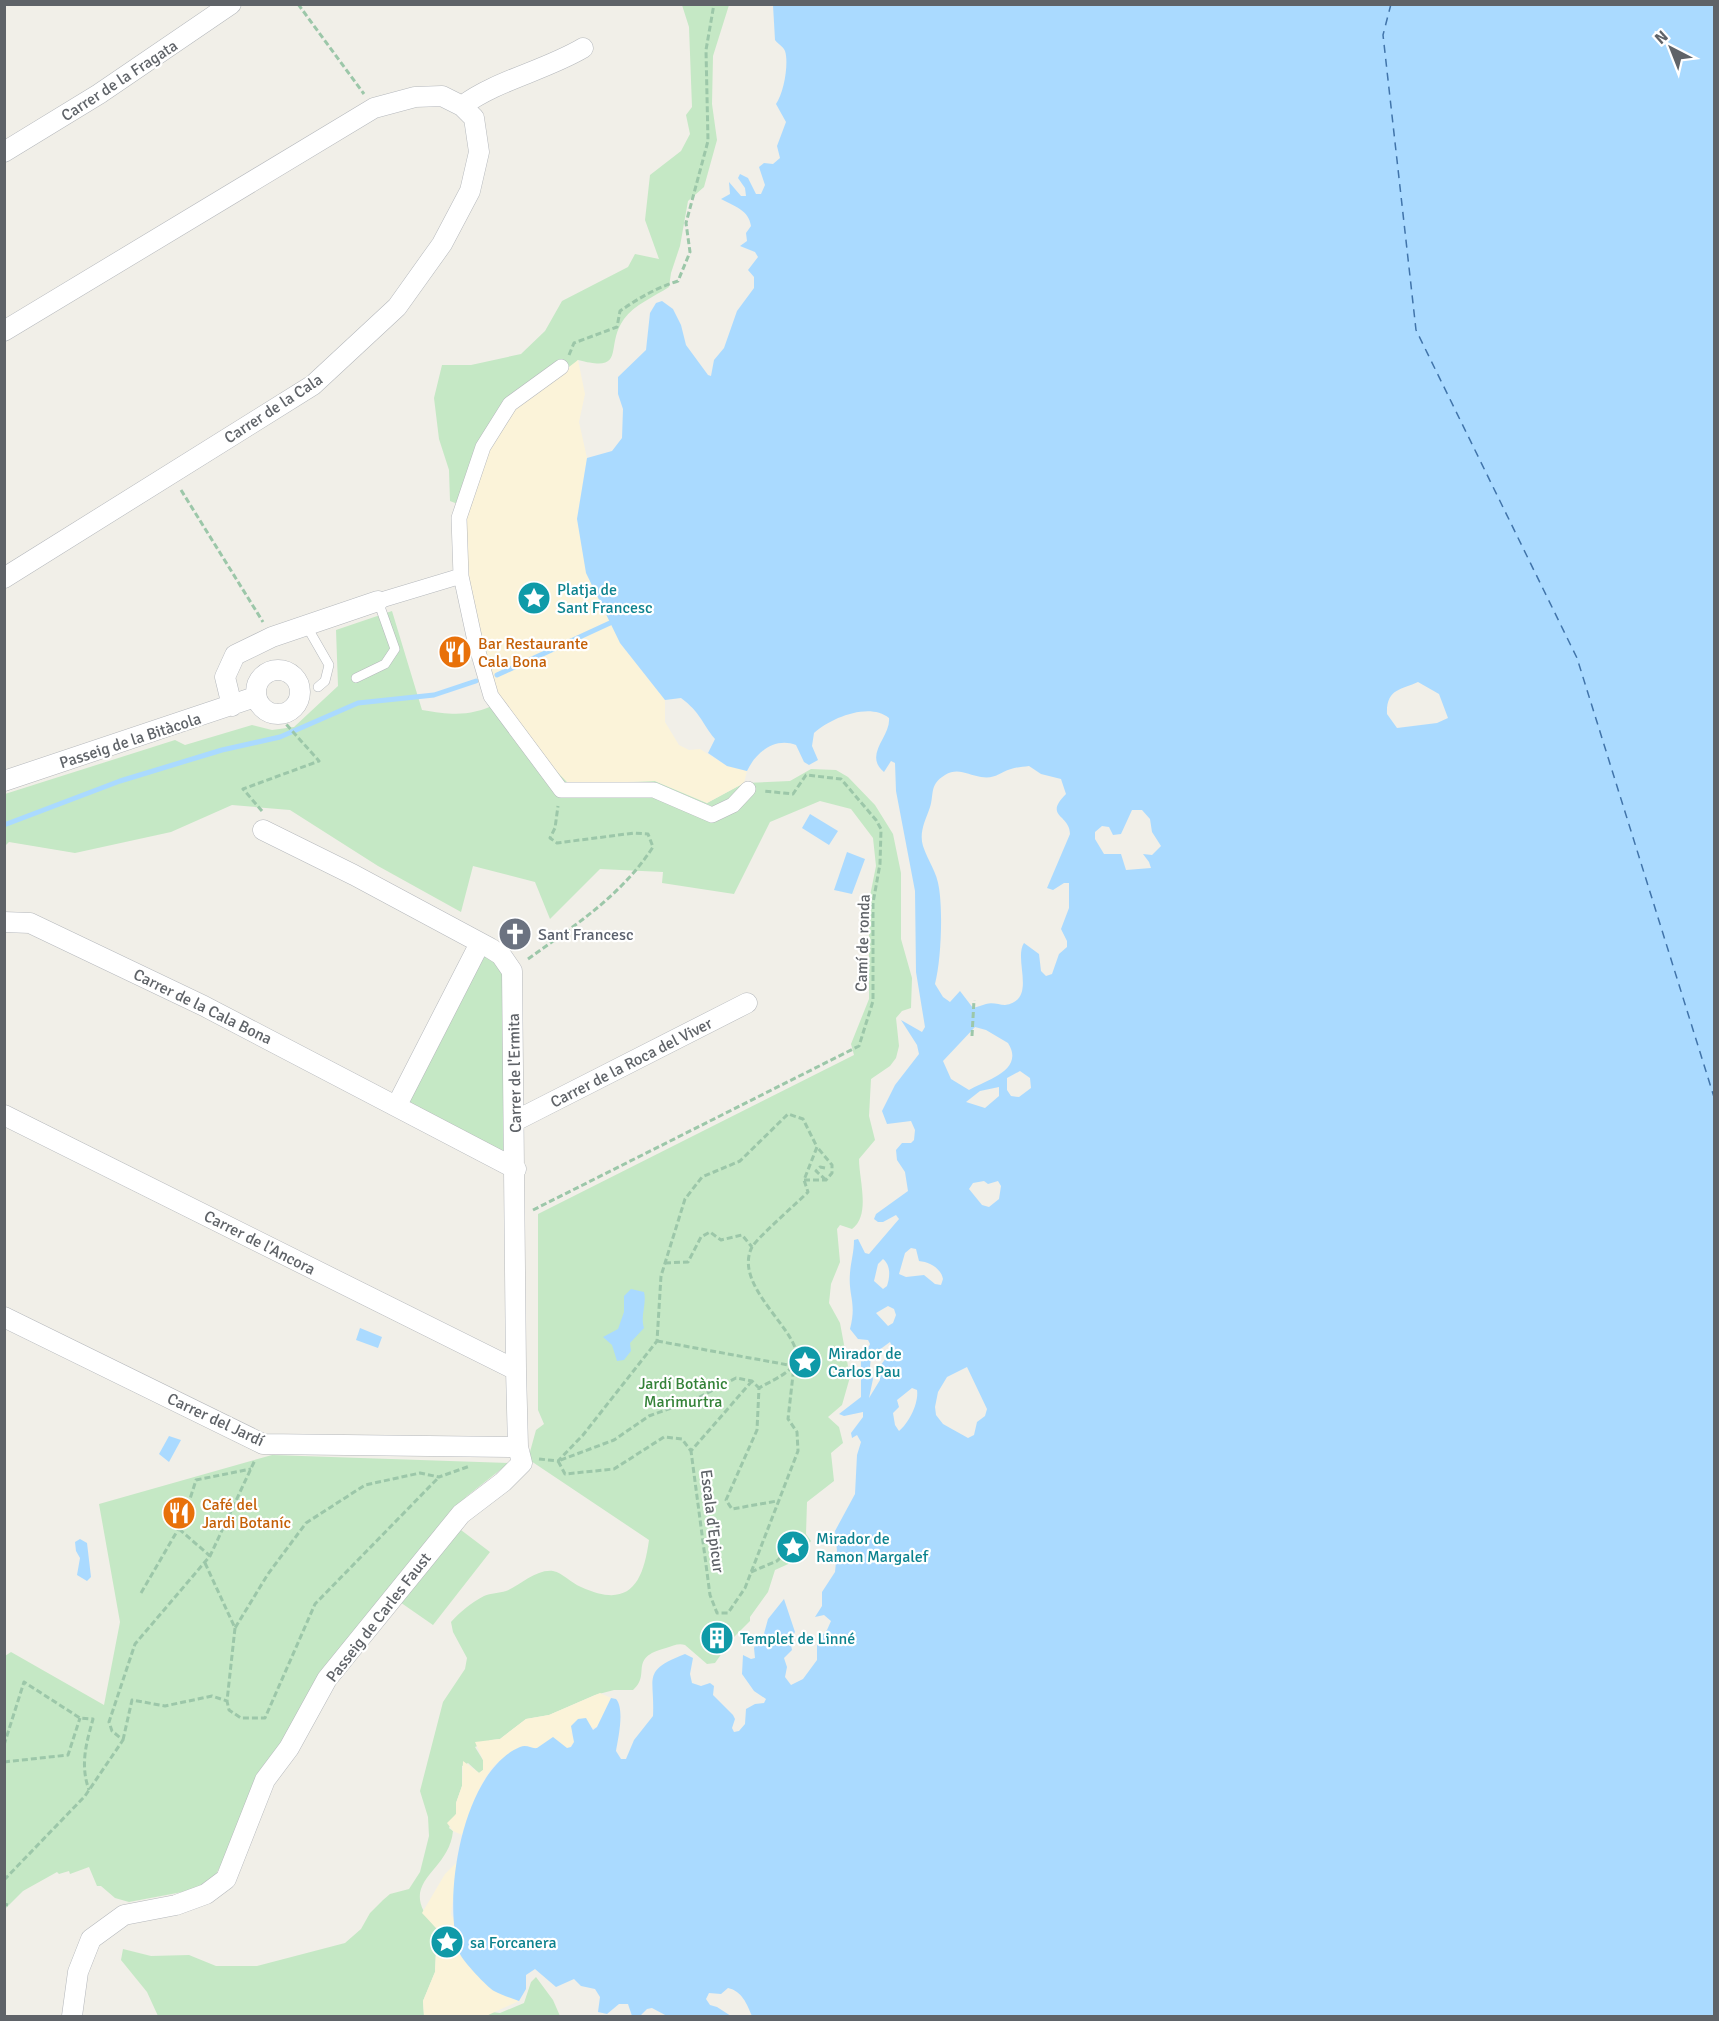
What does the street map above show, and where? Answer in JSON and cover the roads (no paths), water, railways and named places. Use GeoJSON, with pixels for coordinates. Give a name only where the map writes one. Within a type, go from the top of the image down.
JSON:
{"type":"FeatureCollection","features":[{"type":"Feature","properties":{"kind":"street","name":"Carrer de la Fragata"},"geometry":{"type":"LineString","coordinates":[[4,152],[99,94],[231,4]]}},
{"type":"Feature","properties":{"kind":"street"},"geometry":{"type":"LineString","coordinates":[[4,332],[374,108],[415,97],[442,96],[462,106],[480,93],[539,71],[583,48]]}},
{"type":"Feature","properties":{"kind":"street","name":"Carrer de la Cala"},"geometry":{"type":"LineString","coordinates":[[4,578],[313,385],[398,307],[442,244],[470,190],[479,152],[474,118],[462,106]]}},
{"type":"Feature","properties":{"kind":"street"},"geometry":{"type":"LineString","coordinates":[[561,367],[510,404],[483,447],[459,518],[461,576],[475,641],[491,696],[561,790],[654,790],[712,815],[733,805],[748,789]]}},
{"type":"Feature","properties":{"kind":"street"},"geometry":{"type":"LineString","coordinates":[[232,706],[225,677],[235,655],[272,637],[461,576]]}},
{"type":"Feature","properties":{"kind":"street"},"geometry":{"type":"LineString","coordinates":[[278,669],[296,678],[300,687],[300,697],[295,706],[278,715],[268,713],[255,697],[255,687],[260,678],[278,669]]}},
{"type":"Feature","properties":{"kind":"street","name":"Passeig de la Bitàcola"},"geometry":{"type":"LineString","coordinates":[[4,781],[255,697]]}},
{"type":"Feature","properties":{"kind":"street","name":"Carrer de l'Ermita"},"geometry":{"type":"LineString","coordinates":[[264,823],[501,955],[512,971],[516,1169],[516,1370],[524,1456]]}},
{"type":"Feature","properties":{"kind":"street","name":"Carrer de la Cala Bona"},"geometry":{"type":"LineString","coordinates":[[4,922],[30,922],[204,1006],[516,1169]]}},
{"type":"Feature","properties":{"kind":"street"},"geometry":{"type":"LineString","coordinates":[[397,1105],[480,943]]}},
{"type":"Feature","properties":{"kind":"street","name":"Carrer de la Roca del Viver"},"geometry":{"type":"LineString","coordinates":[[515,1120],[747,1003]]}},
{"type":"Feature","properties":{"kind":"street","name":"Carrer de l'Ancora"},"geometry":{"type":"LineString","coordinates":[[4,1115],[516,1370]]}},
{"type":"Feature","properties":{"kind":"street","name":"Carrer del Jardí"},"geometry":{"type":"LineString","coordinates":[[4,1317],[263,1444],[524,1456]]}},
{"type":"Feature","properties":{"kind":"street","name":"Passeig de Carles Faust"},"geometry":{"type":"LineString","coordinates":[[72,2016],[78,1972],[91,1939],[124,1915],[176,1905],[206,1894],[226,1879],[264,1780],[290,1748],[327,1679],[461,1514],[503,1482],[524,1456]]}},
{"type":"Feature","properties":{"kind":"lane"},"geometry":{"type":"LineString","coordinates":[[356,678],[385,664],[395,649],[378,601]]}},
{"type":"Feature","properties":{"kind":"lane"},"geometry":{"type":"LineString","coordinates":[[306,626],[328,665],[325,681],[318,687]]}},
{"type":"Feature","properties":{"kind":"water"},"geometry":{"type":"Polygon","coordinates":[[[773,5],[1714,5],[1714,2016],[752,2016],[740,1995],[728,1988],[721,1994],[709,1993],[706,1999],[710,2005],[731,2016],[667,2016],[652,2008],[647,2009],[640,2016],[632,2016],[628,2004],[619,2004],[607,2014],[598,2012],[600,1997],[595,1989],[581,1986],[574,1979],[556,1987],[535,1969],[526,1975],[526,1989],[519,2001],[509,1998],[491,1989],[460,1954],[455,1931],[453,1903],[455,1872],[461,1840],[483,1782],[500,1761],[520,1747],[537,1748],[553,1737],[567,1748],[571,1747],[574,1742],[571,1726],[578,1719],[586,1718],[593,1730],[597,1727],[611,1698],[616,1699],[620,1710],[616,1751],[621,1759],[626,1759],[634,1740],[653,1716],[652,1684],[656,1671],[662,1665],[685,1654],[693,1658],[690,1674],[692,1683],[701,1686],[710,1683],[714,1686],[713,1695],[733,1715],[734,1732],[739,1731],[745,1724],[746,1709],[755,1704],[764,1703],[766,1699],[754,1691],[742,1674],[743,1655],[751,1659],[755,1658],[754,1648],[757,1641],[762,1641],[768,1619],[784,1599],[795,1632],[790,1640],[792,1650],[784,1658],[787,1667],[785,1677],[791,1685],[803,1679],[817,1660],[817,1641],[827,1630],[831,1621],[824,1615],[815,1617],[822,1606],[822,1592],[835,1572],[837,1551],[835,1531],[855,1494],[857,1455],[861,1442],[857,1435],[852,1438],[851,1433],[863,1417],[863,1412],[844,1416],[839,1414],[861,1397],[861,1362],[870,1344],[868,1340],[858,1339],[850,1329],[853,1305],[850,1273],[854,1240],[858,1239],[865,1253],[869,1254],[899,1219],[896,1215],[883,1222],[878,1222],[874,1219],[876,1214],[908,1191],[905,1172],[897,1160],[896,1150],[902,1143],[911,1143],[914,1140],[915,1130],[911,1121],[887,1124],[882,1111],[895,1085],[919,1054],[917,1045],[901,1020],[922,1032],[925,1027],[916,972],[915,891],[896,791],[895,763],[891,761],[884,772],[878,766],[876,759],[889,718],[881,713],[861,712],[840,717],[821,727],[814,733],[812,746],[818,760],[809,765],[804,762],[796,745],[781,743],[761,752],[747,771],[727,766],[708,753],[715,739],[693,708],[681,698],[665,700],[620,643],[586,573],[577,519],[587,458],[612,451],[622,438],[623,409],[618,394],[618,377],[646,350],[650,313],[656,303],[662,301],[673,309],[681,325],[686,345],[711,376],[714,360],[724,348],[737,311],[754,288],[754,277],[748,270],[758,257],[755,252],[740,246],[747,241],[746,233],[751,226],[750,221],[744,212],[721,199],[730,194],[729,182],[741,196],[746,196],[745,188],[738,178],[740,174],[748,178],[756,194],[761,194],[765,185],[759,167],[764,163],[773,164],[780,158],[777,146],[786,122],[776,104],[783,86],[786,56],[783,48],[775,40],[773,5]],[[1418,682],[1396,691],[1389,699],[1387,714],[1397,728],[1437,723],[1448,718],[1439,694],[1418,682]],[[1029,766],[1013,768],[990,777],[959,772],[945,775],[934,787],[931,805],[923,827],[923,846],[936,877],[940,898],[940,950],[935,984],[943,997],[950,1002],[960,991],[973,1008],[989,1003],[1005,1005],[1015,1002],[1020,996],[1023,988],[1021,950],[1024,943],[1039,954],[1041,971],[1046,976],[1052,974],[1059,954],[1067,947],[1067,941],[1061,929],[1069,908],[1069,883],[1064,883],[1053,890],[1047,888],[1070,834],[1069,827],[1057,811],[1057,807],[1066,794],[1061,779],[1041,774],[1029,766]],[[1132,810],[1121,834],[1113,835],[1109,827],[1102,826],[1095,832],[1095,839],[1104,854],[1121,854],[1126,870],[1151,868],[1143,854],[1152,855],[1161,846],[1152,832],[1150,819],[1142,810],[1132,810]],[[975,1027],[943,1061],[951,1079],[969,1090],[1000,1074],[1011,1061],[1012,1053],[1008,1043],[986,1030],[975,1027]],[[1020,1071],[1007,1078],[1007,1090],[1011,1096],[1019,1097],[1031,1088],[1030,1078],[1020,1071]],[[999,1087],[980,1091],[966,1102],[985,1108],[999,1096],[999,1087]],[[984,1181],[973,1183],[969,1189],[982,1205],[989,1207],[999,1199],[1001,1186],[998,1181],[988,1184],[984,1181]],[[911,1248],[905,1253],[899,1274],[906,1277],[924,1275],[935,1284],[941,1285],[943,1279],[934,1266],[919,1261],[916,1249],[911,1248]],[[883,1259],[878,1264],[874,1281],[883,1289],[887,1286],[889,1268],[883,1259]],[[888,1306],[876,1313],[888,1326],[893,1323],[896,1315],[894,1309],[888,1306]],[[890,1342],[871,1356],[870,1367],[873,1379],[869,1398],[880,1380],[880,1366],[893,1349],[890,1342]],[[967,1367],[947,1377],[938,1392],[936,1415],[943,1424],[968,1438],[974,1435],[977,1422],[985,1416],[987,1409],[967,1367]],[[912,1388],[897,1400],[899,1407],[893,1413],[895,1425],[899,1431],[912,1412],[917,1390],[912,1388]]]}},
{"type":"Feature","properties":{"kind":"water"},"geometry":{"type":"Polygon","coordinates":[[[810,814],[838,831],[829,845],[802,828],[810,814]]]}},
{"type":"Feature","properties":{"kind":"water"},"geometry":{"type":"Polygon","coordinates":[[[847,852],[865,859],[852,894],[834,890],[847,852]]]}},
{"type":"Feature","properties":{"kind":"water"},"geometry":{"type":"Polygon","coordinates":[[[631,1289],[644,1292],[644,1328],[630,1343],[631,1351],[624,1360],[617,1361],[612,1345],[603,1337],[618,1329],[624,1312],[624,1296],[631,1289]]]}},
{"type":"Feature","properties":{"kind":"water"},"geometry":{"type":"Polygon","coordinates":[[[360,1328],[382,1337],[378,1348],[356,1340],[360,1328]]]}},
{"type":"Feature","properties":{"kind":"water"},"geometry":{"type":"Polygon","coordinates":[[[169,1436],[181,1440],[169,1462],[159,1454],[169,1436]]]}},
{"type":"Feature","properties":{"kind":"water"},"geometry":{"type":"Polygon","coordinates":[[[80,1539],[87,1543],[91,1577],[87,1581],[77,1575],[80,1558],[75,1542],[80,1539]]]}},
{"type":"Feature","properties":{"kind":"waterway"},"geometry":{"type":"LineString","coordinates":[[497,675],[610,623]]}},
{"type":"Feature","properties":{"kind":"waterway"},"geometry":{"type":"LineString","coordinates":[[4,825],[120,781],[222,750],[280,737],[358,703],[434,695],[476,681]]}},
{"type":"Feature","properties":{"kind":"place","name":"Platja de Sant Francesc"},"geometry":{"type":"Point","coordinates":[534,598]}},
{"type":"Feature","properties":{"kind":"place","name":"Bar Restaurante Cala Bona"},"geometry":{"type":"Point","coordinates":[455,652]}},
{"type":"Feature","properties":{"kind":"place","name":"Sant Francesc"},"geometry":{"type":"Point","coordinates":[515,934]}},
{"type":"Feature","properties":{"kind":"place","name":"Mirador de Carlos Pau"},"geometry":{"type":"Point","coordinates":[805,1362]}},
{"type":"Feature","properties":{"kind":"place","name":"Café del Jardi Botaníc"},"geometry":{"type":"Point","coordinates":[179,1513]}},
{"type":"Feature","properties":{"kind":"place","name":"Mirador de Ramon Margalef"},"geometry":{"type":"Point","coordinates":[793,1547]}},
{"type":"Feature","properties":{"kind":"place","name":"Templet de Linné"},"geometry":{"type":"Point","coordinates":[717,1638]}},
{"type":"Feature","properties":{"kind":"place","name":"sa Forcanera"},"geometry":{"type":"Point","coordinates":[447,1942]}},
{"type":"Feature","properties":{"kind":"park label","name":"Jardí Botànic Marimurtra"},"geometry":{"type":"Point","coordinates":[683,1392]}}]}
